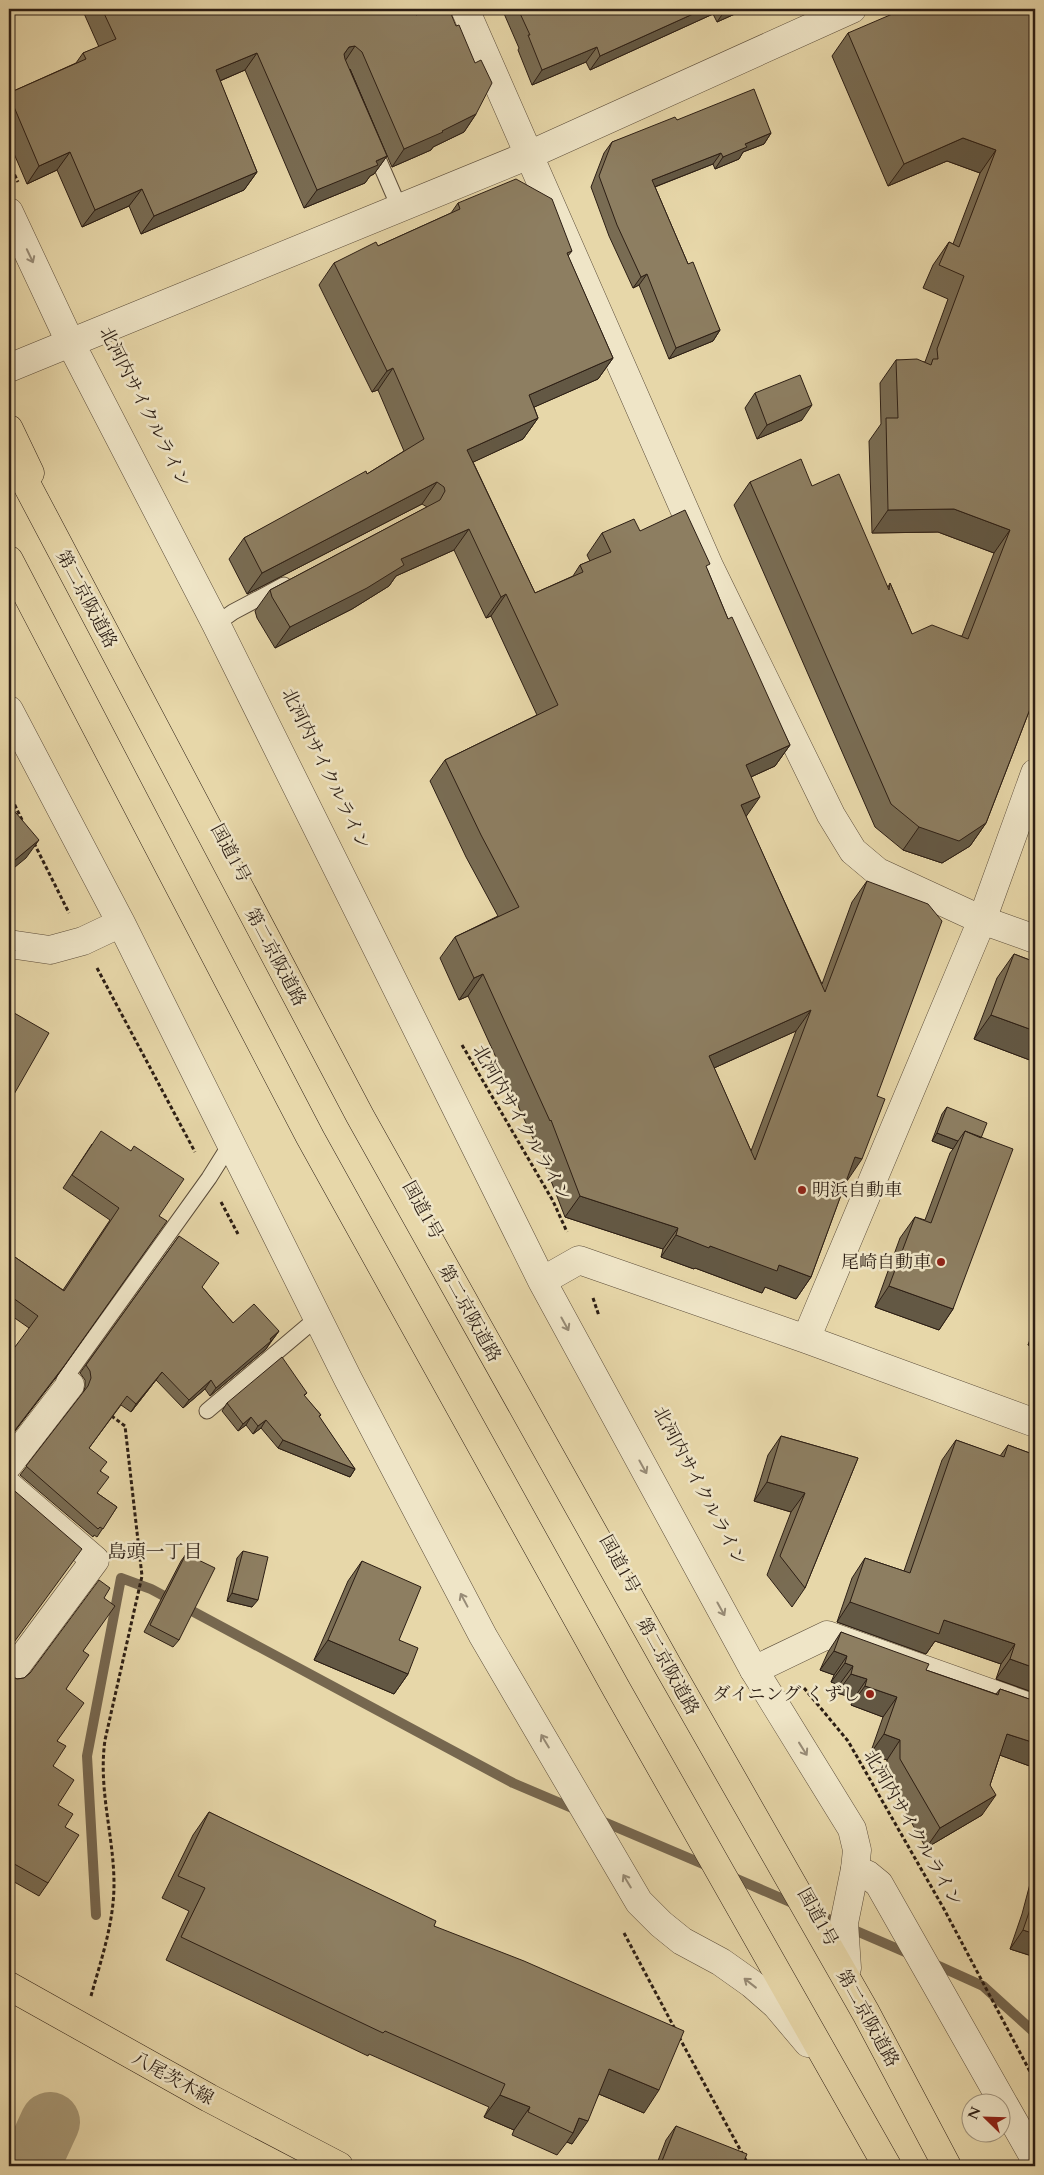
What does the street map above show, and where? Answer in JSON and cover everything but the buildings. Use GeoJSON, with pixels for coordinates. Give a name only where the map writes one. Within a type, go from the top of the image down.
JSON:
{"type":"FeatureCollection","features":[{"type":"Feature","properties":{"kind":"main road","name":"国道1号"},"geometry":{"type":"LineString","coordinates":[[9,429],[368,1113],[847,1968],[955,2166]]}},
{"type":"Feature","properties":{"kind":"main road","name":"第二京阪道路"},"geometry":{"type":"LineString","coordinates":[[9,451],[360,1116],[674,1677],[866,2013],[947,2166]]}},
{"type":"Feature","properties":{"kind":"main road"},"geometry":{"type":"LineString","coordinates":[[9,560],[310,1137],[612,1681],[887,2166]]}},
{"type":"Feature","properties":{"kind":"main road"},"geometry":{"type":"LineString","coordinates":[[9,576],[221,985],[569,1618],[878,2166]]}},
{"type":"Feature","properties":{"kind":"main road","name":"八尾茨木線"},"geometry":{"type":"LineString","coordinates":[[9,1986],[209,2098],[339,2166]]}},
{"type":"Feature","properties":{"kind":"street"},"geometry":{"type":"LineString","coordinates":[[464,9],[710,568],[831,815],[853,851],[878,872],[982,920],[1035,939]]}},
{"type":"Feature","properties":{"kind":"street"},"geometry":{"type":"LineString","coordinates":[[9,368],[529,155],[852,9]]}},
{"type":"Feature","properties":{"kind":"street"},"geometry":{"type":"LineString","coordinates":[[9,212],[70,342],[216,624],[542,1281],[754,1670],[852,1829],[857,1850],[844,1923],[847,1968]]}},
{"type":"Feature","properties":{"kind":"street"},"geometry":{"type":"LineString","coordinates":[[9,710],[121,923],[317,1318],[482,1636],[639,1902],[661,1924],[682,1941],[721,1962],[776,2004],[808,2043]]}},
{"type":"Feature","properties":{"kind":"street"},"geometry":{"type":"LineString","coordinates":[[806,1339],[982,920],[1035,774]]}},
{"type":"Feature","properties":{"kind":"street"},"geometry":{"type":"LineString","coordinates":[[9,944],[50,950],[83,941],[121,923]]}},
{"type":"Feature","properties":{"kind":"street"},"geometry":{"type":"LineString","coordinates":[[542,1281],[579,1260],[806,1339],[1035,1424]]}},
{"type":"Feature","properties":{"kind":"street"},"geometry":{"type":"LineString","coordinates":[[9,1464],[67,1382]]}},
{"type":"Feature","properties":{"kind":"street"},"geometry":{"type":"LineString","coordinates":[[9,1486],[95,1560],[9,1676]]}},
{"type":"Feature","properties":{"kind":"street"},"geometry":{"type":"LineString","coordinates":[[754,1670],[827,1635],[1035,1708]]}},
{"type":"Feature","properties":{"kind":"street"},"geometry":{"type":"LineString","coordinates":[[855,1869],[868,1875],[879,1884],[1035,2159]]}},
{"type":"Feature","properties":{"kind":"lane"},"geometry":{"type":"LineString","coordinates":[[368,135],[399,207]]}},
{"type":"Feature","properties":{"kind":"lane"},"geometry":{"type":"LineString","coordinates":[[216,624],[233,612],[301,576]]}},
{"type":"Feature","properties":{"kind":"lane"},"geometry":{"type":"LineString","coordinates":[[67,1382],[209,1178],[230,1143]]}},
{"type":"Feature","properties":{"kind":"lane"},"geometry":{"type":"LineString","coordinates":[[207,1411],[317,1318]]}},
{"type":"Feature","properties":{"kind":"path"},"geometry":{"type":"LineString","coordinates":[[9,162],[20,188]]}},
{"type":"Feature","properties":{"kind":"path","name":"北河内サイクルライン"},"geometry":{"type":"LineString","coordinates":[[459,1039],[553,1201],[579,1260],[600,1320]]}},
{"type":"Feature","properties":{"kind":"path"},"geometry":{"type":"LineString","coordinates":[[9,1343],[17,1348]]}},
{"type":"Feature","properties":{"kind":"path"},"geometry":{"type":"LineString","coordinates":[[67,1382],[125,1426],[142,1576],[102,1756],[114,1884],[109,1931],[82,2027]]}},
{"type":"Feature","properties":{"kind":"path","name":"北河内サイクルライン"},"geometry":{"type":"LineString","coordinates":[[780,1659],[848,1742],[944,1909],[1035,2081]]}},
{"type":"Feature","properties":{"kind":"waterway"},"geometry":{"type":"LineString","coordinates":[[96,1915],[87,1756],[121,1578],[151,1589],[513,1783],[579,1811]]}},
{"type":"Feature","properties":{"kind":"waterway"},"geometry":{"type":"LineString","coordinates":[[597,1819],[710,1867]]}},
{"type":"Feature","properties":{"kind":"waterway"},"geometry":{"type":"LineString","coordinates":[[730,1876],[797,1905]]}},
{"type":"Feature","properties":{"kind":"waterway"},"geometry":{"type":"LineString","coordinates":[[817,1914],[912,1955]]}},
{"type":"Feature","properties":{"kind":"waterway"},"geometry":{"type":"LineString","coordinates":[[930,1962],[983,1986],[1035,2033]]}},
{"type":"Feature","properties":{"kind":"waterway"},"geometry":{"type":"LineString","coordinates":[[50,2122],[71,2134]]}},
{"type":"Feature","properties":{"kind":"waterway"},"geometry":{"type":"LineString","coordinates":[[24,2166],[39,2146],[50,2122]]}},
{"type":"Feature","properties":{"kind":"place","name":"明浜自動車"},"geometry":{"type":"Point","coordinates":[802,1190]}},
{"type":"Feature","properties":{"kind":"place","name":"尾崎自動車"},"geometry":{"type":"Point","coordinates":[941,1262]}},
{"type":"Feature","properties":{"kind":"place","name":"ダイニング くずし"},"geometry":{"type":"Point","coordinates":[870,1694]}},
{"type":"Feature","properties":{"kind":"district","name":"島頭一丁目"},"geometry":{"type":"Point","coordinates":[155,1551]}}]}
